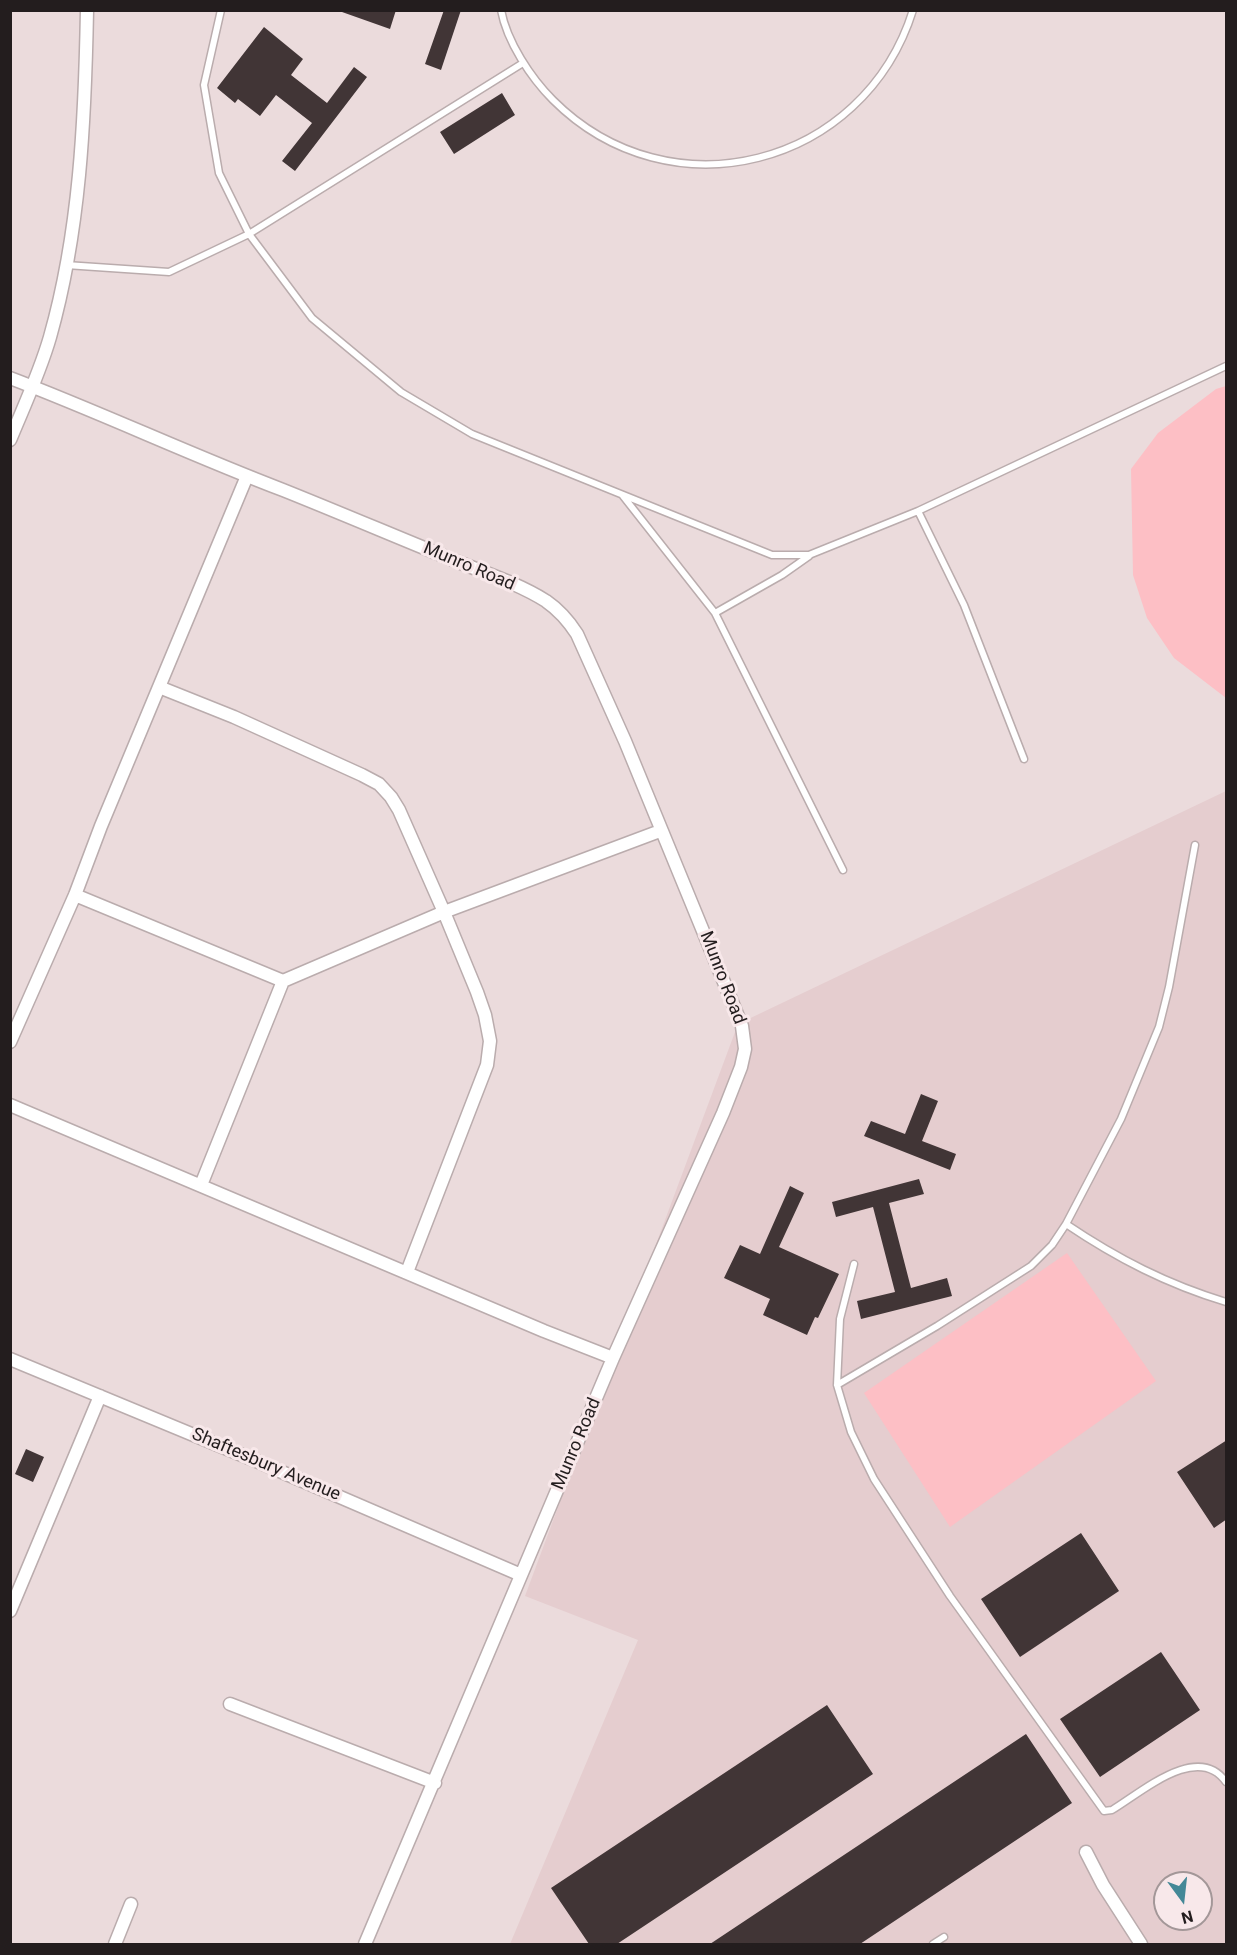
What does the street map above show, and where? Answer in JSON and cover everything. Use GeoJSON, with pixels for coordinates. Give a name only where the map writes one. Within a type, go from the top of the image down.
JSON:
{"type":"FeatureCollection","features":[{"type":"Feature","properties":{"kind":"street"},"geometry":{"type":"LineString","coordinates":[[10,440],[50,338],[78,200],[85,94],[87,10]]}},
{"type":"Feature","properties":{"kind":"street","name":"Munro Road"},"geometry":{"type":"LineString","coordinates":[[10,378],[360,520],[503,581],[543,600],[556,609],[568,620],[577,634],[625,741],[660,831],[682,877],[742,1026],[745,1049],[741,1067],[723,1113],[613,1358],[435,1784],[365,1944]]}},
{"type":"Feature","properties":{"kind":"street"},"geometry":{"type":"LineString","coordinates":[[10,1042],[75,895],[247,476]]}},
{"type":"Feature","properties":{"kind":"street"},"geometry":{"type":"LineString","coordinates":[[159,687],[321,755],[379,784],[399,810],[444,912],[485,1016],[490,1041],[487,1065],[407,1272]]}},
{"type":"Feature","properties":{"kind":"street"},"geometry":{"type":"LineString","coordinates":[[201,1185],[283,981],[444,912],[660,831]]}},
{"type":"Feature","properties":{"kind":"street"},"geometry":{"type":"LineString","coordinates":[[75,895],[283,981]]}},
{"type":"Feature","properties":{"kind":"street"},"geometry":{"type":"LineString","coordinates":[[10,1105],[543,1331],[613,1358]]}},
{"type":"Feature","properties":{"kind":"street","name":"Shaftesbury Avenue"},"geometry":{"type":"LineString","coordinates":[[10,1359],[265,1464],[521,1575]]}},
{"type":"Feature","properties":{"kind":"street"},"geometry":{"type":"LineString","coordinates":[[10,1611],[53,1513],[100,1396]]}},
{"type":"Feature","properties":{"kind":"street"},"geometry":{"type":"LineString","coordinates":[[230,1704],[435,1784]]}},
{"type":"Feature","properties":{"kind":"street"},"geometry":{"type":"LineString","coordinates":[[1086,1852],[1102,1885],[1141,1944]]}},
{"type":"Feature","properties":{"kind":"street"},"geometry":{"type":"LineString","coordinates":[[115,1944],[131,1904]]}},
{"type":"Feature","properties":{"kind":"lane"},"geometry":{"type":"LineString","coordinates":[[222,10],[204,86],[219,173],[249,234],[312,318],[401,392],[472,434],[772,555],[809,555]]}},
{"type":"Feature","properties":{"kind":"lane"},"geometry":{"type":"LineString","coordinates":[[501,10],[502,19],[523,63],[543,90],[567,114],[594,134],[625,149],[657,160],[691,165],[724,165],[758,159],[791,148],[821,133],[848,112],[872,88],[892,61],[907,30],[913,10]]}},
{"type":"Feature","properties":{"kind":"lane"},"geometry":{"type":"LineString","coordinates":[[66,266],[169,272],[249,234],[523,63]]}},
{"type":"Feature","properties":{"kind":"lane"},"geometry":{"type":"LineString","coordinates":[[715,613],[782,575],[809,555],[918,511],[1227,366]]}},
{"type":"Feature","properties":{"kind":"lane"},"geometry":{"type":"LineString","coordinates":[[623,495],[715,613],[843,870]]}},
{"type":"Feature","properties":{"kind":"lane"},"geometry":{"type":"LineString","coordinates":[[918,511],[964,604],[1024,759]]}},
{"type":"Feature","properties":{"kind":"lane"},"geometry":{"type":"LineString","coordinates":[[837,1385],[1031,1266],[1052,1245],[1066,1224],[1121,1119],[1159,1027],[1169,987],[1196,845]]}},
{"type":"Feature","properties":{"kind":"lane"},"geometry":{"type":"LineString","coordinates":[[1066,1224],[1094,1244],[1137,1267],[1227,1302]]}},
{"type":"Feature","properties":{"kind":"lane"},"geometry":{"type":"LineString","coordinates":[[854,1264],[840,1319],[837,1385],[851,1432],[874,1479],[950,1596],[1100,1806],[1104,1811],[1112,1810],[1173,1772],[1189,1766],[1203,1766],[1214,1770],[1227,1782]]}},
{"type":"Feature","properties":{"kind":"lane"},"geometry":{"type":"LineString","coordinates":[[933,1944],[944,1937]]}},
{"type":"Feature","properties":{"kind":"shaded area"},"geometry":{"type":"Polygon","coordinates":[[[1226,386],[1226,698],[1174,658],[1147,618],[1133,575],[1131,469],[1158,433],[1216,389],[1226,386]]]}},
{"type":"Feature","properties":{"kind":"shaded area"},"geometry":{"type":"Polygon","coordinates":[[[1226,791],[1226,1944],[510,1944],[638,1640],[525,1596],[738,1024],[1226,791]]]}},
{"type":"Feature","properties":{"kind":"shaded area"},"geometry":{"type":"Polygon","coordinates":[[[1067,1253],[1156,1381],[950,1527],[864,1393],[1067,1253]]]}},
{"type":"Feature","properties":{"kind":"building"},"geometry":{"type":"Polygon","coordinates":[[[343,10],[396,10],[390,29],[342,12],[343,10]]]}},
{"type":"Feature","properties":{"kind":"building"},"geometry":{"type":"Polygon","coordinates":[[[444,10],[461,10],[441,70],[425,64],[444,10]]]}},
{"type":"Feature","properties":{"kind":"building"},"geometry":{"type":"Polygon","coordinates":[[[264,27],[303,59],[291,75],[327,103],[354,67],[367,77],[295,171],[282,161],[312,123],[276,95],[260,116],[238,99],[235,103],[217,88],[264,27]]]}},
{"type":"Feature","properties":{"kind":"building"},"geometry":{"type":"Polygon","coordinates":[[[502,93],[515,115],[454,154],[440,132],[502,93]]]}},
{"type":"Feature","properties":{"kind":"building"},"geometry":{"type":"Polygon","coordinates":[[[921,1094],[938,1101],[922,1141],[956,1154],[950,1170],[864,1136],[871,1121],[905,1134],[921,1094]]]}},
{"type":"Feature","properties":{"kind":"building"},"geometry":{"type":"Polygon","coordinates":[[[919,1179],[924,1194],[889,1203],[911,1288],[947,1278],[952,1296],[861,1319],[857,1301],[895,1292],[873,1207],[836,1217],[832,1202],[919,1179]]]}},
{"type":"Feature","properties":{"kind":"building"},"geometry":{"type":"Polygon","coordinates":[[[790,1186],[804,1193],[779,1247],[839,1274],[818,1318],[815,1317],[807,1335],[763,1315],[770,1299],[724,1278],[740,1245],[760,1254],[790,1186]]]}},
{"type":"Feature","properties":{"kind":"building"},"geometry":{"type":"Polygon","coordinates":[[[1227,1440],[1227,1519],[1214,1528],[1177,1472],[1227,1440]]]}},
{"type":"Feature","properties":{"kind":"building"},"geometry":{"type":"Polygon","coordinates":[[[26,1449],[44,1457],[33,1482],[15,1474],[26,1449]]]}},
{"type":"Feature","properties":{"kind":"building"},"geometry":{"type":"Polygon","coordinates":[[[1081,1533],[1119,1591],[1020,1657],[981,1599],[1081,1533]]]}},
{"type":"Feature","properties":{"kind":"building"},"geometry":{"type":"Polygon","coordinates":[[[1161,1652],[1200,1710],[1100,1777],[1060,1719],[1161,1652]]]}},
{"type":"Feature","properties":{"kind":"building"},"geometry":{"type":"Polygon","coordinates":[[[827,1705],[873,1774],[617,1944],[589,1944],[551,1888],[827,1705]]]}},
{"type":"Feature","properties":{"kind":"building"},"geometry":{"type":"Polygon","coordinates":[[[1026,1734],[1072,1803],[860,1944],[710,1944],[1026,1734]]]}}]}
